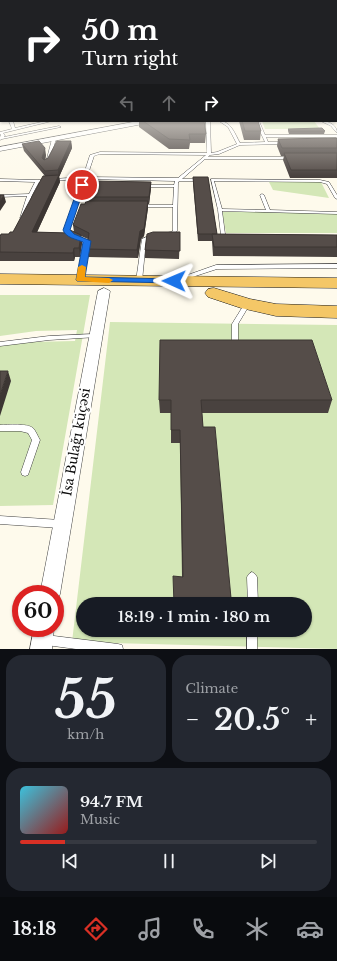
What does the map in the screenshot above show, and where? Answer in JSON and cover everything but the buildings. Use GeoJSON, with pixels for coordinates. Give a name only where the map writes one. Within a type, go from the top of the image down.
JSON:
{"type":"FeatureCollection","features":[{"type":"Feature","properties":{"kind":"main road"},"geometry":{"type":"LineString","coordinates":[[174,281],[236,273],[337,273]]}},
{"type":"Feature","properties":{"kind":"main road"},"geometry":{"type":"LineString","coordinates":[[0,279],[337,284]]}},
{"type":"Feature","properties":{"kind":"main road"},"geometry":{"type":"LineString","coordinates":[[0,290],[337,294]]}},
{"type":"Feature","properties":{"kind":"main road"},"geometry":{"type":"LineString","coordinates":[[214,293],[246,304],[290,312],[337,312]]}},
{"type":"Feature","properties":{"kind":"street"},"geometry":{"type":"LineString","coordinates":[[0,149],[143,122]]}},
{"type":"Feature","properties":{"kind":"street","name":"İsa Bulağı küçəsi"},"geometry":{"type":"LineString","coordinates":[[52,585],[104,291]]}},
{"type":"Feature","properties":{"kind":"lane"},"geometry":{"type":"LineString","coordinates":[[11,122],[14,130]]}},
{"type":"Feature","properties":{"kind":"lane"},"geometry":{"type":"LineString","coordinates":[[0,139],[3,135],[0,133],[46,122]]}},
{"type":"Feature","properties":{"kind":"lane"},"geometry":{"type":"LineString","coordinates":[[208,122],[209,154]]}},
{"type":"Feature","properties":{"kind":"lane"},"geometry":{"type":"LineString","coordinates":[[222,122],[230,127],[239,144]]}},
{"type":"Feature","properties":{"kind":"lane"},"geometry":{"type":"LineString","coordinates":[[257,122],[267,143]]}},
{"type":"Feature","properties":{"kind":"lane"},"geometry":{"type":"LineString","coordinates":[[325,122],[332,125],[337,132]]}},
{"type":"Feature","properties":{"kind":"lane"},"geometry":{"type":"LineString","coordinates":[[0,139],[59,127]]}},
{"type":"Feature","properties":{"kind":"lane"},"geometry":{"type":"LineString","coordinates":[[264,136],[337,136]]}},
{"type":"Feature","properties":{"kind":"lane"},"geometry":{"type":"LineString","coordinates":[[46,165],[54,139]]}},
{"type":"Feature","properties":{"kind":"lane"},"geometry":{"type":"LineString","coordinates":[[80,280],[87,241],[71,235],[67,230],[92,155],[209,154],[218,153],[239,144],[290,143]]}},
{"type":"Feature","properties":{"kind":"lane"},"geometry":{"type":"LineString","coordinates":[[139,281],[144,239],[151,236],[174,233],[176,182],[209,154]]}},
{"type":"Feature","properties":{"kind":"lane"},"geometry":{"type":"LineString","coordinates":[[204,158],[298,158]]}},
{"type":"Feature","properties":{"kind":"lane"},"geometry":{"type":"LineString","coordinates":[[0,180],[38,181],[85,178],[320,181],[328,183],[337,198]]}},
{"type":"Feature","properties":{"kind":"lane"},"geometry":{"type":"LineString","coordinates":[[212,180],[220,210],[223,235],[233,238]]}},
{"type":"Feature","properties":{"kind":"lane"},"geometry":{"type":"LineString","coordinates":[[19,224],[30,196],[38,181]]}},
{"type":"Feature","properties":{"kind":"lane"},"geometry":{"type":"LineString","coordinates":[[82,185],[106,186]]}},
{"type":"Feature","properties":{"kind":"lane"},"geometry":{"type":"LineString","coordinates":[[137,186],[175,186]]}},
{"type":"Feature","properties":{"kind":"lane"},"geometry":{"type":"LineString","coordinates":[[262,195],[269,212]]}},
{"type":"Feature","properties":{"kind":"lane"},"geometry":{"type":"LineString","coordinates":[[0,196],[30,196]]}},
{"type":"Feature","properties":{"kind":"lane"},"geometry":{"type":"LineString","coordinates":[[75,206],[82,206]]}},
{"type":"Feature","properties":{"kind":"lane"},"geometry":{"type":"LineString","coordinates":[[136,206],[175,206]]}},
{"type":"Feature","properties":{"kind":"lane"},"geometry":{"type":"LineString","coordinates":[[220,210],[337,213]]}},
{"type":"Feature","properties":{"kind":"lane"},"geometry":{"type":"LineString","coordinates":[[174,281],[216,267],[337,266]]}},
{"type":"Feature","properties":{"kind":"lane"},"geometry":{"type":"LineString","coordinates":[[235,340],[235,324],[246,304]]}},
{"type":"Feature","properties":{"kind":"lane"},"geometry":{"type":"LineString","coordinates":[[0,344],[49,338],[95,336]]}},
{"type":"Feature","properties":{"kind":"lane"},"geometry":{"type":"LineString","coordinates":[[0,428],[20,428],[30,430],[36,440],[25,472]]}},
{"type":"Feature","properties":{"kind":"lane"},"geometry":{"type":"LineString","coordinates":[[0,520],[62,524]]}},
{"type":"Feature","properties":{"kind":"lane"},"geometry":{"type":"LineString","coordinates":[[252,577],[253,597]]}},
{"type":"Feature","properties":{"kind":"lane"},"geometry":{"type":"LineString","coordinates":[[252,637],[252,649]]}},
{"type":"Feature","properties":{"kind":"lane"},"geometry":{"type":"LineString","coordinates":[[42,639],[118,649]]}},
{"type":"Feature","properties":{"kind":"green space"},"geometry":{"type":"Polygon","coordinates":[[[262,122],[315,122],[320,129],[265,129],[262,122]]]}},
{"type":"Feature","properties":{"kind":"green space"},"geometry":{"type":"Polygon","coordinates":[[[269,182],[321,182],[329,198],[273,190],[269,182]]]}},
{"type":"Feature","properties":{"kind":"green space"},"geometry":{"type":"Polygon","coordinates":[[[222,212],[337,212],[337,233],[226,233],[222,212]]]}},
{"type":"Feature","properties":{"kind":"green space"},"geometry":{"type":"Polygon","coordinates":[[[0,295],[90,295],[53,505],[0,506],[0,346],[30,342],[75,341],[77,330],[36,331],[0,336],[0,295]]]}},
{"type":"Feature","properties":{"kind":"green space"},"geometry":{"type":"Polygon","coordinates":[[[110,322],[337,325],[337,649],[72,642],[76,608],[76,637],[312,637],[312,597],[77,597],[110,322]]]}},
{"type":"Feature","properties":{"kind":"slow traffic"},"geometry":{"type":"LineString","coordinates":[[82,267],[80,280],[109,280]]}},
{"type":"Feature","properties":{"kind":"route"},"geometry":{"type":"LineString","coordinates":[[82,185],[67,230],[71,235],[87,241],[80,280],[174,281]]}}]}
